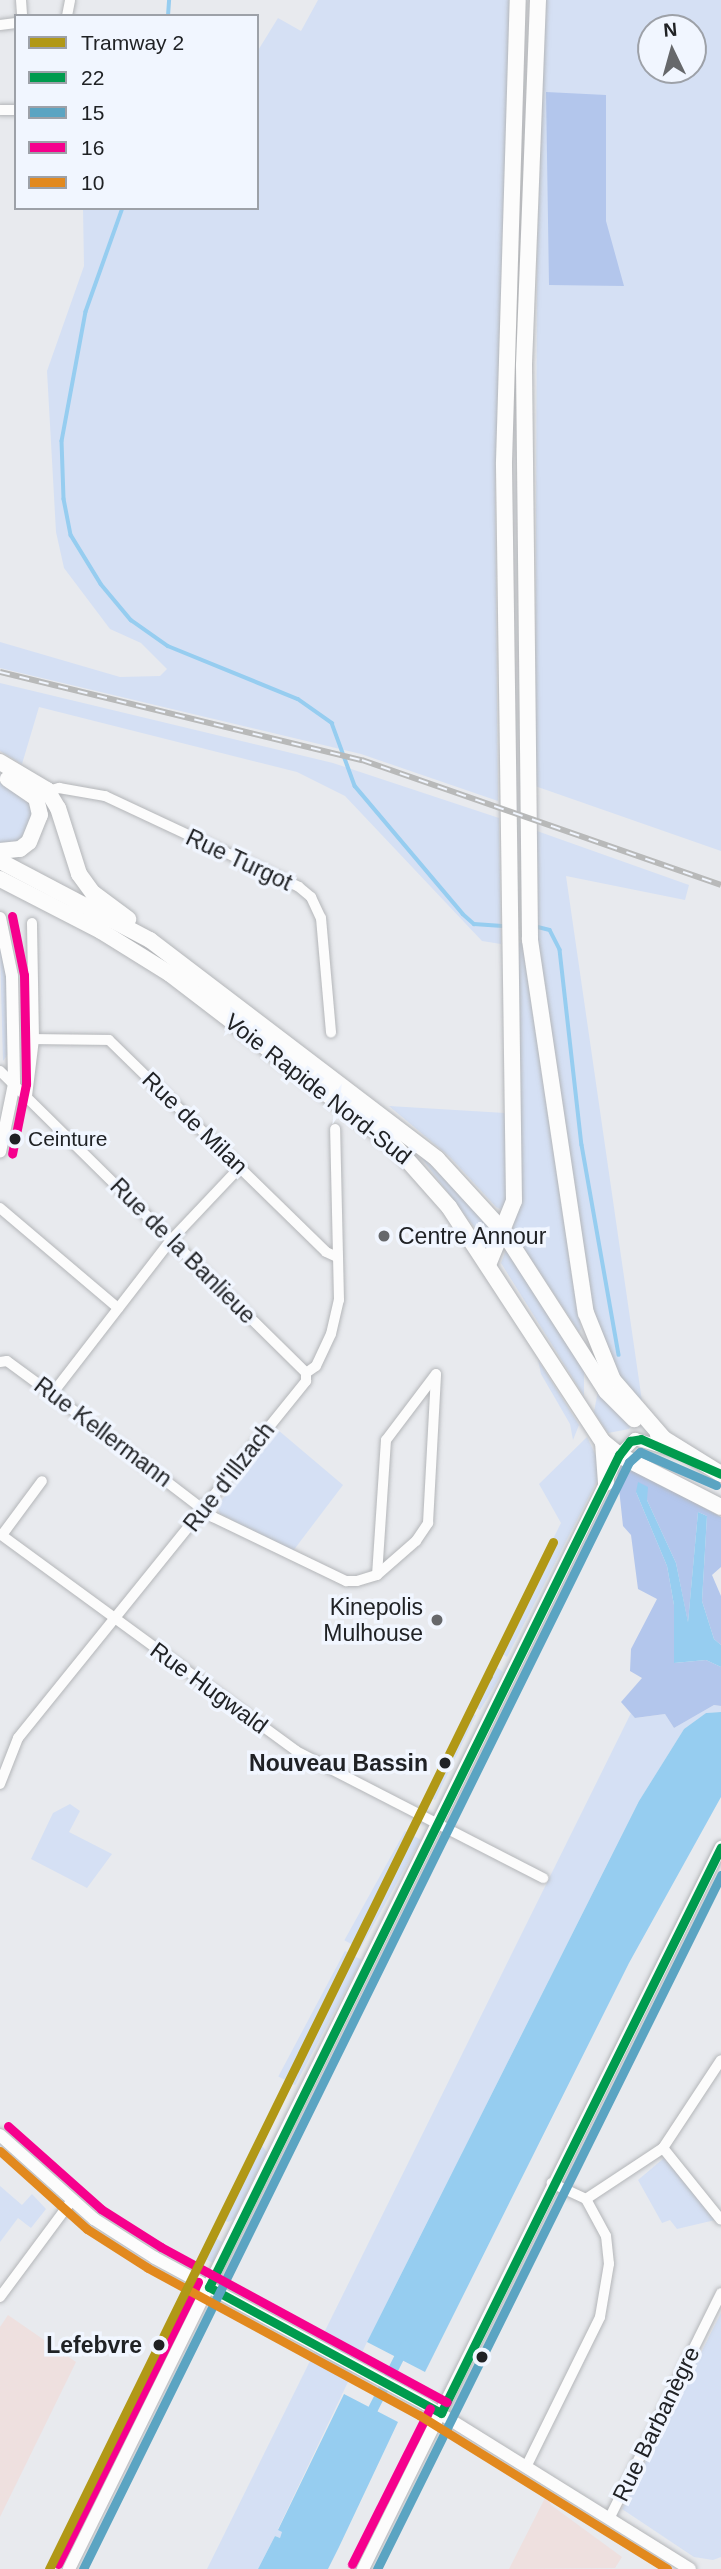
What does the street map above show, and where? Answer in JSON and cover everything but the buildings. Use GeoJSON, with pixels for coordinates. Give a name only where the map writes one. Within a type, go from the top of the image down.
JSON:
{"type":"FeatureCollection","features":[{"type":"Feature","properties":{"kind":"highway"},"geometry":{"type":"LineString","coordinates":[[488,1265],[514,1201],[504,394],[518,0]]}},
{"type":"Feature","properties":{"kind":"highway"},"geometry":{"type":"LineString","coordinates":[[538,0],[524,378],[530,940],[586,1313],[613,1380],[665,1440]]}},
{"type":"Feature","properties":{"kind":"highway"},"geometry":{"type":"LineString","coordinates":[[0,762],[58,808],[79,874],[93,893],[150,940]]}},
{"type":"Feature","properties":{"kind":"highway"},"geometry":{"type":"LineString","coordinates":[[0,774],[42,794]]}},
{"type":"Feature","properties":{"kind":"highway"},"geometry":{"type":"LineString","coordinates":[[0,851],[20,849],[36,831],[42,794]]}},
{"type":"Feature","properties":{"kind":"highway","name":"Voie Rapide Nord-Sud"},"geometry":{"type":"LineString","coordinates":[[0,861],[150,940],[406,1132],[467,1186],[503,1230],[612,1399],[681,1453],[721,1474]]}},
{"type":"Feature","properties":{"kind":"highway","name":"Voie Rapide Nord-Sud"},"geometry":{"type":"LineString","coordinates":[[0,879],[141,955],[364,1120],[421,1172],[488,1265],[603,1442],[619,1455],[721,1507]]}},
{"type":"Feature","properties":{"kind":"highway"},"geometry":{"type":"LineString","coordinates":[[603,1442],[606,1483]]}},
{"type":"Feature","properties":{"kind":"main road"},"geometry":{"type":"LineString","coordinates":[[0,918],[12,976],[14,1084],[0,1152]]}},
{"type":"Feature","properties":{"kind":"main road"},"geometry":{"type":"LineString","coordinates":[[69,2569],[619,1455],[635,1439],[681,1453]]}},
{"type":"Feature","properties":{"kind":"main road"},"geometry":{"type":"LineString","coordinates":[[363,2569],[552,2183],[721,1847]]}},
{"type":"Feature","properties":{"kind":"main road"},"geometry":{"type":"LineString","coordinates":[[0,2134],[72,2200],[111,2230],[346,2363],[441,2413],[690,2569]]}},
{"type":"Feature","properties":{"kind":"street","name":"Rue Turgot"},"geometry":{"type":"LineString","coordinates":[[42,794],[59,788],[105,796],[299,887],[311,897],[321,918],[331,1033]]}},
{"type":"Feature","properties":{"kind":"street"},"geometry":{"type":"LineString","coordinates":[[27,1096],[34,1039],[32,923]]}},
{"type":"Feature","properties":{"kind":"street","name":"Rue de Milan"},"geometry":{"type":"LineString","coordinates":[[34,1039],[109,1040],[326,1252],[337,1257]]}},
{"type":"Feature","properties":{"kind":"street","name":"Rue de la Banlieue"},"geometry":{"type":"LineString","coordinates":[[0,1071],[306,1373]]}},
{"type":"Feature","properties":{"kind":"street","name":"Rue d'Illzach"},"geometry":{"type":"LineString","coordinates":[[0,1784],[18,1738],[116,1621],[306,1381],[306,1373],[316,1366],[336,1317],[335,1129]]}},
{"type":"Feature","properties":{"kind":"street"},"geometry":{"type":"LineString","coordinates":[[52,1394],[172,1239],[240,1167]]}},
{"type":"Feature","properties":{"kind":"street"},"geometry":{"type":"LineString","coordinates":[[0,1208],[118,1308]]}},
{"type":"Feature","properties":{"kind":"street","name":"Rue Kellermann"},"geometry":{"type":"LineString","coordinates":[[0,1362],[7,1361],[213,1517],[346,1581],[377,1575]]}},
{"type":"Feature","properties":{"kind":"street"},"geometry":{"type":"LineString","coordinates":[[436,1374],[428,1522],[416,1541],[377,1575],[386,1440],[436,1374]]}},
{"type":"Feature","properties":{"kind":"street"},"geometry":{"type":"LineString","coordinates":[[421,1394],[430,1392],[435,1398]]}},
{"type":"Feature","properties":{"kind":"street"},"geometry":{"type":"LineString","coordinates":[[1,1534],[42,1480]]}},
{"type":"Feature","properties":{"kind":"street","name":"Rue Hugwald"},"geometry":{"type":"LineString","coordinates":[[1,1534],[296,1751],[543,1878]]}},
{"type":"Feature","properties":{"kind":"street"},"geometry":{"type":"LineString","coordinates":[[586,2199],[663,2148],[721,2060]]}},
{"type":"Feature","properties":{"kind":"street"},"geometry":{"type":"LineString","coordinates":[[663,2148],[721,2220]]}},
{"type":"Feature","properties":{"kind":"street"},"geometry":{"type":"LineString","coordinates":[[527,2465],[603,2304],[609,2264],[606,2236],[586,2199],[552,2183]]}},
{"type":"Feature","properties":{"kind":"street"},"geometry":{"type":"LineString","coordinates":[[1,2293],[72,2200]]}},
{"type":"Feature","properties":{"kind":"street","name":"Rue Barbanègre"},"geometry":{"type":"LineString","coordinates":[[610,2517],[721,2293]]}},
{"type":"Feature","properties":{"kind":"shaded area"},"geometry":{"type":"Polygon","coordinates":[[[318,0],[510,0],[495,489],[498,801],[361,754],[0,668],[0,642],[120,677],[160,676],[167,669],[141,643],[110,629],[64,568],[56,532],[47,371],[84,266],[83,210],[259,210],[259,49],[278,18],[301,31],[318,0]]]}},
{"type":"Feature","properties":{"kind":"shaded area"},"geometry":{"type":"Polygon","coordinates":[[[545,0],[721,0],[721,851],[535,786],[537,257],[545,0]]]}},
{"type":"Feature","properties":{"kind":"shaded area"},"geometry":{"type":"Polygon","coordinates":[[[546,92],[606,95],[606,221],[624,286],[549,285],[546,92]]]}},
{"type":"Feature","properties":{"kind":"shaded area"},"geometry":{"type":"Polygon","coordinates":[[[0,683],[333,763],[499,818],[501,944],[482,941],[345,796],[297,772],[39,707],[22,764],[0,751],[0,683]]]}},
{"type":"Feature","properties":{"kind":"shaded area"},"geometry":{"type":"Polygon","coordinates":[[[0,782],[34,807],[23,841],[0,844],[0,782]]]}},
{"type":"Feature","properties":{"kind":"shaded area"},"geometry":{"type":"Polygon","coordinates":[[[537,831],[689,885],[685,900],[566,876],[642,1401],[631,1398],[596,1331],[538,942],[537,831]]]}},
{"type":"Feature","properties":{"kind":"shaded area"},"geometry":{"type":"Polygon","coordinates":[[[522,942],[581,1329],[579,1332],[512,1230],[521,1198],[517,943],[522,942]]]}},
{"type":"Feature","properties":{"kind":"shaded area"},"geometry":{"type":"Polygon","coordinates":[[[0,948],[8,983],[8,1054],[3,1061],[0,948]]]}},
{"type":"Feature","properties":{"kind":"shaded area"},"geometry":{"type":"Polygon","coordinates":[[[389,1106],[505,1113],[507,1205],[502,1210],[496,1207],[450,1157],[389,1106]]]}},
{"type":"Feature","properties":{"kind":"shaded area"},"geometry":{"type":"Polygon","coordinates":[[[414,1148],[495,1231],[490,1241],[485,1241],[414,1148]]]}},
{"type":"Feature","properties":{"kind":"shaded area"},"geometry":{"type":"Polygon","coordinates":[[[507,1247],[584,1369],[584,1396],[501,1263],[507,1247]]]}},
{"type":"Feature","properties":{"kind":"shaded area"},"geometry":{"type":"Polygon","coordinates":[[[538,1360],[579,1425],[573,1440],[570,1424],[541,1374],[538,1360]]]}},
{"type":"Feature","properties":{"kind":"shaded area"},"geometry":{"type":"Polygon","coordinates":[[[598,1391],[631,1425],[629,1429],[608,1433],[594,1412],[598,1391]]]}},
{"type":"Feature","properties":{"kind":"shaded area"},"geometry":{"type":"Polygon","coordinates":[[[278,1430],[343,1485],[293,1551],[220,1514],[217,1506],[278,1430]]]}},
{"type":"Feature","properties":{"kind":"shaded area"},"geometry":{"type":"Polygon","coordinates":[[[587,1437],[597,1458],[598,1479],[507,1657],[497,1650],[561,1523],[539,1484],[587,1437]]]}},
{"type":"Feature","properties":{"kind":"shaded area"},"geometry":{"type":"Polygon","coordinates":[[[624,1464],[721,1517],[721,1567],[712,1575],[721,1596],[721,1645],[714,1639],[702,1601],[707,1516],[698,1512],[688,1623],[676,1563],[647,1500],[636,1492],[667,1566],[674,1605],[674,1663],[706,1660],[721,1667],[721,1706],[714,1705],[674,1728],[665,1714],[635,1718],[621,1702],[642,1678],[630,1671],[631,1649],[657,1599],[638,1589],[631,1535],[623,1526],[617,1470],[624,1464]]]}},
{"type":"Feature","properties":{"kind":"shaded area"},"geometry":{"type":"Polygon","coordinates":[[[638,1482],[648,1487],[647,1500],[676,1563],[688,1622],[698,1512],[707,1516],[702,1601],[714,1639],[721,1645],[721,1667],[706,1660],[674,1663],[674,1605],[667,1566],[636,1492],[638,1482]]]}},
{"type":"Feature","properties":{"kind":"shaded area"},"geometry":{"type":"Polygon","coordinates":[[[493,1664],[503,1672],[480,1710],[471,1705],[493,1664]]]}},
{"type":"Feature","properties":{"kind":"shaded area"},"geometry":{"type":"Polygon","coordinates":[[[714,1705],[721,1706],[721,1712],[706,1713],[684,1729],[639,1801],[367,2342],[278,2529],[283,2532],[280,2538],[275,2536],[258,2569],[207,2569],[631,1713],[636,1718],[665,1714],[674,1728],[714,1705]]]}},
{"type":"Feature","properties":{"kind":"shaded area"},"geometry":{"type":"Polygon","coordinates":[[[468,1712],[476,1715],[435,1800],[426,1795],[468,1712]]]}},
{"type":"Feature","properties":{"kind":"shaded area"},"geometry":{"type":"Polygon","coordinates":[[[721,1712],[721,1797],[629,1963],[425,2372],[367,2342],[639,1801],[684,1729],[706,1713],[721,1712]]]}},
{"type":"Feature","properties":{"kind":"shaded area"},"geometry":{"type":"Polygon","coordinates":[[[70,1804],[80,1811],[69,1832],[112,1854],[87,1888],[31,1859],[53,1813],[70,1804]]]}},
{"type":"Feature","properties":{"kind":"shaded area"},"geometry":{"type":"Polygon","coordinates":[[[405,1831],[421,1840],[360,1949],[344,1940],[405,1831]]]}},
{"type":"Feature","properties":{"kind":"shaded area"},"geometry":{"type":"Polygon","coordinates":[[[345,1951],[362,1960],[295,2085],[278,2076],[345,1951]]]}},
{"type":"Feature","properties":{"kind":"shaded area"},"geometry":{"type":"Polygon","coordinates":[[[259,2142],[267,2152],[234,2219],[228,2222],[219,2218],[259,2142]]]}},
{"type":"Feature","properties":{"kind":"shaded area"},"geometry":{"type":"Polygon","coordinates":[[[664,2158],[715,2220],[677,2229],[670,2220],[662,2223],[638,2180],[664,2158]]]}},
{"type":"Feature","properties":{"kind":"shaded area"},"geometry":{"type":"Polygon","coordinates":[[[0,2186],[22,2205],[32,2194],[46,2209],[31,2228],[18,2218],[0,2242],[0,2186]]]}},
{"type":"Feature","properties":{"kind":"shaded area"},"geometry":{"type":"Polygon","coordinates":[[[210,2234],[222,2242],[213,2263],[200,2256],[210,2234]]]}},
{"type":"Feature","properties":{"kind":"shaded area"},"geometry":{"type":"Polygon","coordinates":[[[179,2300],[187,2304],[146,2385],[138,2381],[179,2300]]]}},
{"type":"Feature","properties":{"kind":"shaded area"},"geometry":{"type":"Polygon","coordinates":[[[721,2313],[721,2557],[713,2560],[694,2557],[622,2509],[721,2313]]]}},
{"type":"Feature","properties":{"kind":"shaded area"},"geometry":{"type":"Polygon","coordinates":[[[8,2315],[76,2362],[0,2517],[0,2327],[8,2315]]]}},
{"type":"Feature","properties":{"kind":"shaded area"},"geometry":{"type":"Polygon","coordinates":[[[136,2387],[148,2394],[128,2435],[114,2462],[99,2461],[136,2387]]]}},
{"type":"Feature","properties":{"kind":"shaded area"},"geometry":{"type":"Polygon","coordinates":[[[344,2394],[398,2422],[339,2547],[328,2569],[258,2569],[275,2536],[280,2538],[282,2532],[278,2530],[344,2394]]]}},
{"type":"Feature","properties":{"kind":"shaded area"},"geometry":{"type":"Polygon","coordinates":[[[97,2468],[111,2468],[64,2563],[57,2547],[97,2468]]]}},
{"type":"Feature","properties":{"kind":"shaded area"},"geometry":{"type":"Polygon","coordinates":[[[547,2494],[551,2505],[622,2557],[615,2568],[509,2569],[547,2494]]]}},
{"type":"Feature","properties":{"kind":"waterway"},"geometry":{"type":"LineString","coordinates":[[168,14],[169,0]]}},
{"type":"Feature","properties":{"kind":"waterway"},"geometry":{"type":"LineString","coordinates":[[122,210],[86,312],[62,441],[64,499],[71,535],[101,584],[131,620],[168,646],[298,699],[332,723],[355,786],[463,914],[474,924],[506,926]]}},
{"type":"Feature","properties":{"kind":"waterway"},"geometry":{"type":"LineString","coordinates":[[534,926],[550,930],[560,950],[582,1145],[619,1355]]}},
{"type":"Feature","properties":{"kind":"waterway","name":"Nouveau Bassin"},"geometry":{"type":"LineString","coordinates":[[368,2419],[405,2346]]}},
{"type":"Feature","properties":{"kind":"tram line","name":"2"},"geometry":{"type":"LineString","coordinates":[[49,2569],[553,1542]]}},
{"type":"Feature","properties":{"kind":"tram line"},"geometry":{"type":"LineString","coordinates":[[476,1700],[492,1677]]}},
{"type":"Feature","properties":{"kind":"railway"},"geometry":{"type":"LineString","coordinates":[[0,672],[362,760],[721,885]]}},
{"type":"Feature","properties":{"kind":"transit line","name":"16"},"geometry":{"type":"LineString","coordinates":[[12,916],[24,975],[26,1084],[12,1154]]}},
{"type":"Feature","properties":{"kind":"transit line","name":"22"},"geometry":{"type":"LineString","coordinates":[[209,2287],[619,1455],[630,1441],[641,1439],[721,1474]]}},
{"type":"Feature","properties":{"kind":"transit line","name":"15"},"geometry":{"type":"LineString","coordinates":[[83,2569],[629,1462],[640,1452],[716,1485]]}},
{"type":"Feature","properties":{"kind":"transit line","name":"22"},"geometry":{"type":"LineString","coordinates":[[441,2413],[721,1847]]}},
{"type":"Feature","properties":{"kind":"transit line","name":"15"},"geometry":{"type":"LineString","coordinates":[[377,2569],[721,1875]]}},
{"type":"Feature","properties":{"kind":"transit line","name":"16"},"geometry":{"type":"LineString","coordinates":[[8,2126],[101,2209],[161,2247],[447,2402]]}},
{"type":"Feature","properties":{"kind":"transit line","name":"10"},"geometry":{"type":"LineString","coordinates":[[0,2151],[87,2229],[148,2268],[419,2415],[667,2569]]}},
{"type":"Feature","properties":{"kind":"transit line","name":"16"},"geometry":{"type":"LineString","coordinates":[[58,2564],[198,2282]]}},
{"type":"Feature","properties":{"kind":"transit line","name":"22"},"geometry":{"type":"LineString","coordinates":[[209,2287],[441,2413]]}},
{"type":"Feature","properties":{"kind":"transit line","name":"16"},"geometry":{"type":"LineString","coordinates":[[352,2564],[430,2408]]}},
{"type":"Feature","properties":{"kind":"place","name":"Ceinture"},"geometry":{"type":"Point","coordinates":[15,1139]}},
{"type":"Feature","properties":{"kind":"place","name":"Centre Annour"},"geometry":{"type":"Point","coordinates":[384,1236]}},
{"type":"Feature","properties":{"kind":"place","name":"Kinepolis Mulhouse"},"geometry":{"type":"Point","coordinates":[437,1620]}},
{"type":"Feature","properties":{"kind":"place","name":"Nouveau Bassin"},"geometry":{"type":"Point","coordinates":[445,1763]}},
{"type":"Feature","properties":{"kind":"place","name":"Lefebvre"},"geometry":{"type":"Point","coordinates":[159,2345]}}]}
